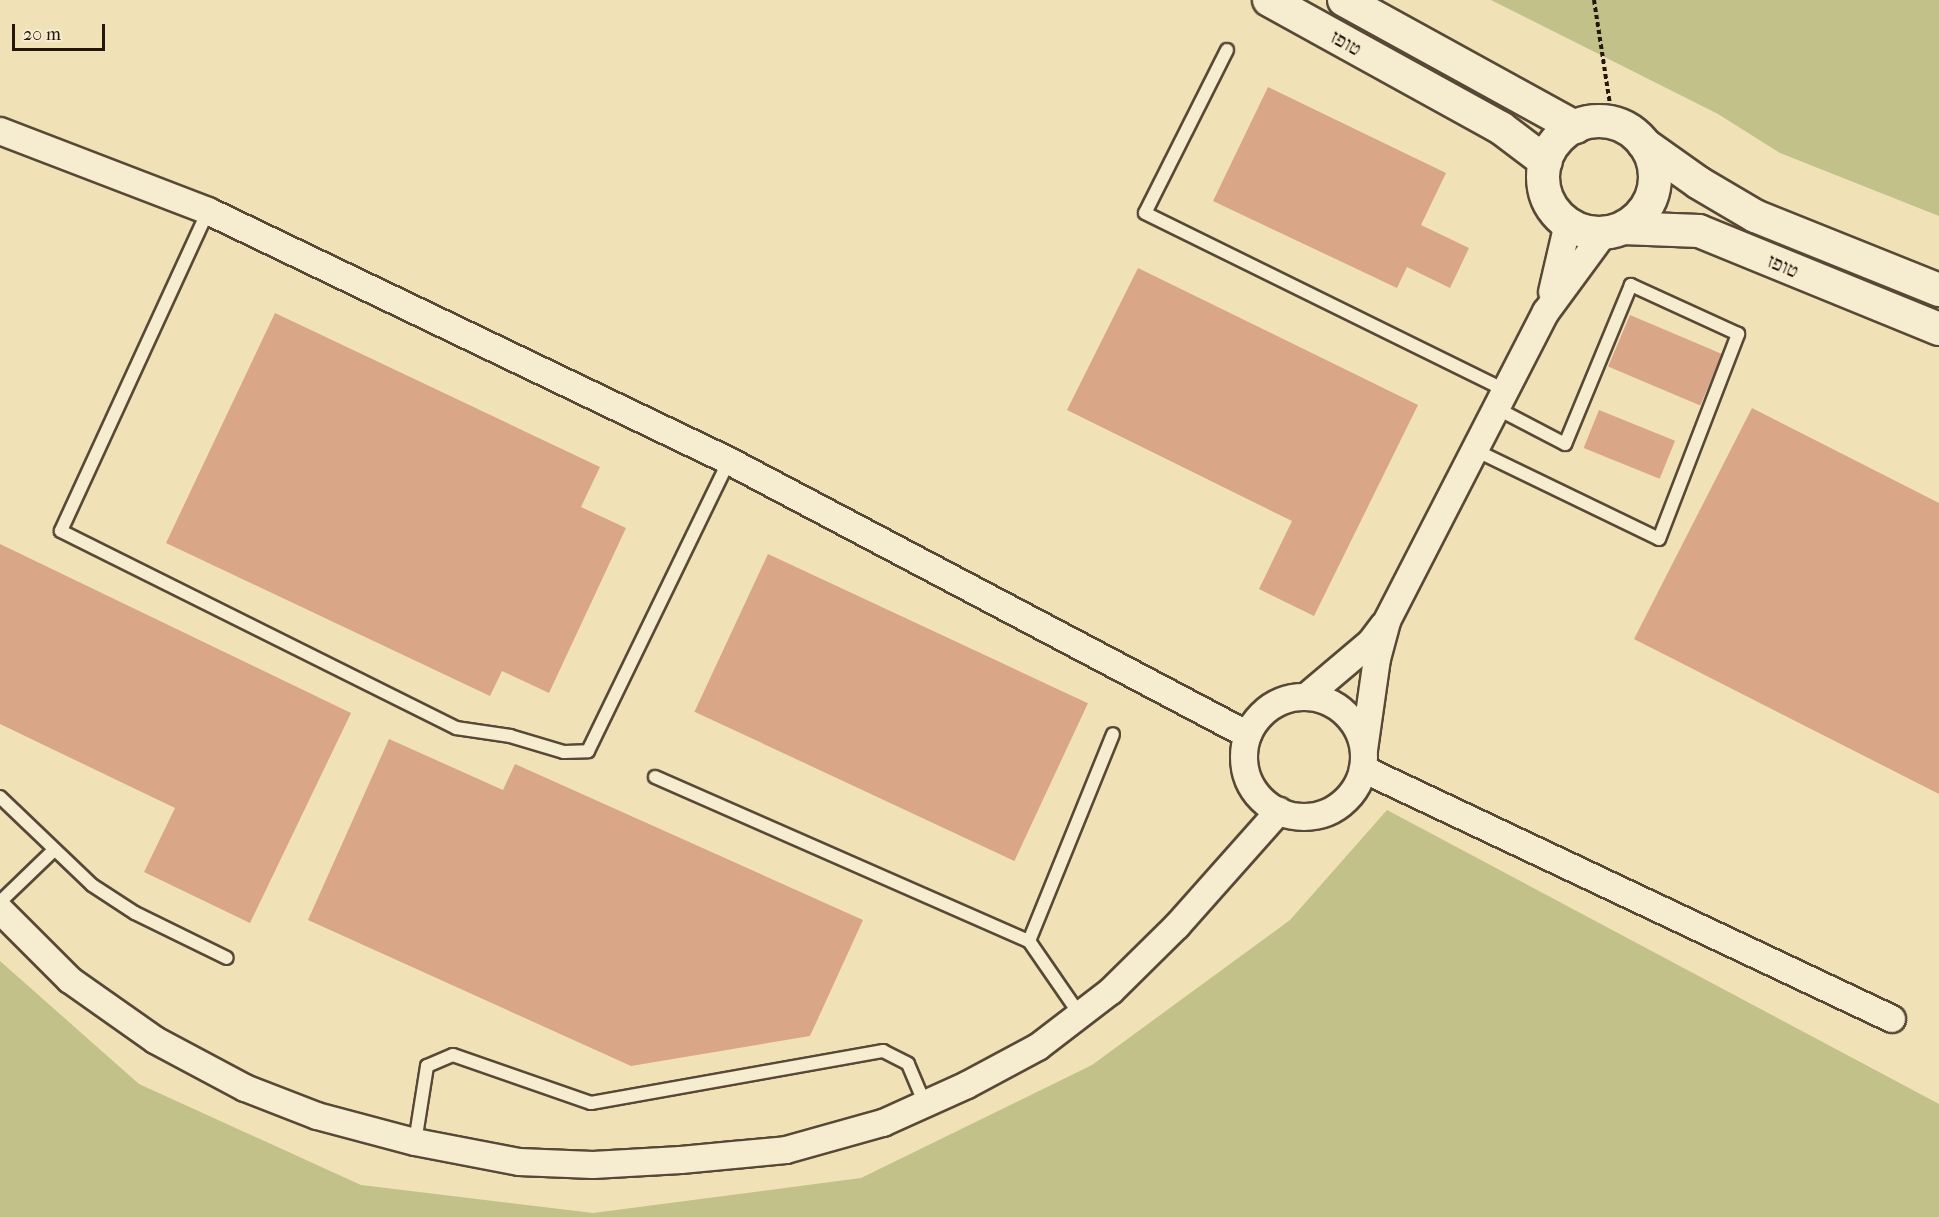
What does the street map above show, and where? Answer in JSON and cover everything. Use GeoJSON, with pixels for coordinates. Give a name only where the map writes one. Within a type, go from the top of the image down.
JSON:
{"type":"FeatureCollection","features":[{"type":"Feature","properties":{"kind":"street","name":"טופז"},"geometry":{"type":"LineString","coordinates":[[1269,0],[1501,128],[1546,162]]}},
{"type":"Feature","properties":{"kind":"street","name":"טופז"},"geometry":{"type":"LineString","coordinates":[[1344,0],[1575,127]]}},
{"type":"Feature","properties":{"kind":"street"},"geometry":{"type":"LineString","coordinates":[[1546,312],[1613,231],[1637,219],[1653,192],[1656,175],[1644,144],[1631,131],[1613,124],[1587,123],[1575,127],[1552,148],[1546,162],[1547,196],[1568,223],[1585,231],[1613,231]]}},
{"type":"Feature","properties":{"kind":"street"},"geometry":{"type":"LineString","coordinates":[[0,131],[208,211],[729,461],[1248,735]]}},
{"type":"Feature","properties":{"kind":"street","name":"טופז"},"geometry":{"type":"LineString","coordinates":[[1644,144],[1755,216],[1939,290]]}},
{"type":"Feature","properties":{"kind":"street"},"geometry":{"type":"LineString","coordinates":[[1306,697],[1370,643],[1387,621],[1546,312],[1563,257],[1568,223]]}},
{"type":"Feature","properties":{"kind":"street","name":"טופז"},"geometry":{"type":"LineString","coordinates":[[1613,231],[1699,231],[1939,329]]}},
{"type":"Feature","properties":{"kind":"street"},"geometry":{"type":"LineString","coordinates":[[1387,621],[1377,659],[1364,760],[1346,800],[1331,810],[1305,816],[1279,811],[1252,787],[1244,753],[1248,735],[1269,708],[1284,700],[1306,697],[1333,704],[1348,716],[1364,760],[1892,1019]]}},
{"type":"Feature","properties":{"kind":"street"},"geometry":{"type":"LineString","coordinates":[[0,910],[70,980],[155,1040],[245,1088],[317,1116],[415,1142],[519,1162],[593,1165],[681,1160],[786,1150],[883,1123],[1038,1047],[1111,991],[1177,926],[1279,811]]}},
{"type":"Feature","properties":{"kind":"lane"},"geometry":{"type":"LineString","coordinates":[[1227,50],[1145,213],[1501,399],[1565,444],[1631,285],[1738,334],[1659,539],[1475,450]]}},
{"type":"Feature","properties":{"kind":"lane"},"geometry":{"type":"LineString","coordinates":[[208,211],[61,531],[456,728],[510,736],[564,752],[588,751],[729,461]]}},
{"type":"Feature","properties":{"kind":"lane"},"geometry":{"type":"LineString","coordinates":[[1029,941],[1113,734]]}},
{"type":"Feature","properties":{"kind":"lane"},"geometry":{"type":"LineString","coordinates":[[655,777],[1029,941],[1080,1015]]}},
{"type":"Feature","properties":{"kind":"lane"},"geometry":{"type":"LineString","coordinates":[[0,797],[53,851],[92,885],[135,913],[227,958]]}},
{"type":"Feature","properties":{"kind":"lane"},"geometry":{"type":"LineString","coordinates":[[0,902],[53,851]]}},
{"type":"Feature","properties":{"kind":"lane"},"geometry":{"type":"LineString","coordinates":[[415,1142],[427,1066],[453,1055],[591,1103],[883,1051],[908,1064],[925,1104]]}},
{"type":"Feature","properties":{"kind":"path"},"geometry":{"type":"LineString","coordinates":[[1594,0],[1613,124]]}},
{"type":"Feature","properties":{"kind":"shaded area"},"geometry":{"type":"Polygon","coordinates":[[[1491,0],[1939,0],[1939,216],[1780,153],[1718,114],[1491,0]]]}},
{"type":"Feature","properties":{"kind":"shaded area"},"geometry":{"type":"Polygon","coordinates":[[[1387,810],[1939,1104],[1939,1217],[0,1217],[0,961],[139,1084],[361,1185],[593,1213],[861,1178],[1092,1065],[1290,920],[1387,810]]]}},
{"type":"Feature","properties":{"kind":"building"},"geometry":{"type":"Polygon","coordinates":[[[1268,87],[1446,173],[1421,225],[1469,248],[1450,288],[1407,267],[1397,288],[1213,201],[1268,87]]]}},
{"type":"Feature","properties":{"kind":"building"},"geometry":{"type":"Polygon","coordinates":[[[1138,268],[1418,405],[1314,616],[1259,589],[1292,521],[1067,410],[1138,268]]]}},
{"type":"Feature","properties":{"kind":"building"},"geometry":{"type":"Polygon","coordinates":[[[275,313],[600,467],[581,507],[626,528],[549,693],[502,671],[490,696],[166,543],[275,313]]]}},
{"type":"Feature","properties":{"kind":"building"},"geometry":{"type":"Polygon","coordinates":[[[1630,315],[1722,354],[1700,406],[1608,367],[1630,315]]]}},
{"type":"Feature","properties":{"kind":"building"},"geometry":{"type":"Polygon","coordinates":[[[1752,408],[1939,503],[1939,794],[1634,639],[1752,408]]]}},
{"type":"Feature","properties":{"kind":"building"},"geometry":{"type":"Polygon","coordinates":[[[1599,410],[1675,441],[1660,479],[1584,448],[1599,410]]]}},
{"type":"Feature","properties":{"kind":"building"},"geometry":{"type":"Polygon","coordinates":[[[0,544],[351,713],[250,923],[144,872],[175,808],[0,724],[0,544]]]}},
{"type":"Feature","properties":{"kind":"building"},"geometry":{"type":"Polygon","coordinates":[[[768,554],[1088,703],[1014,861],[694,712],[768,554]]]}},
{"type":"Feature","properties":{"kind":"building"},"geometry":{"type":"Polygon","coordinates":[[[389,739],[503,790],[515,764],[863,920],[810,1036],[631,1066],[308,920],[389,739]]]}}]}
